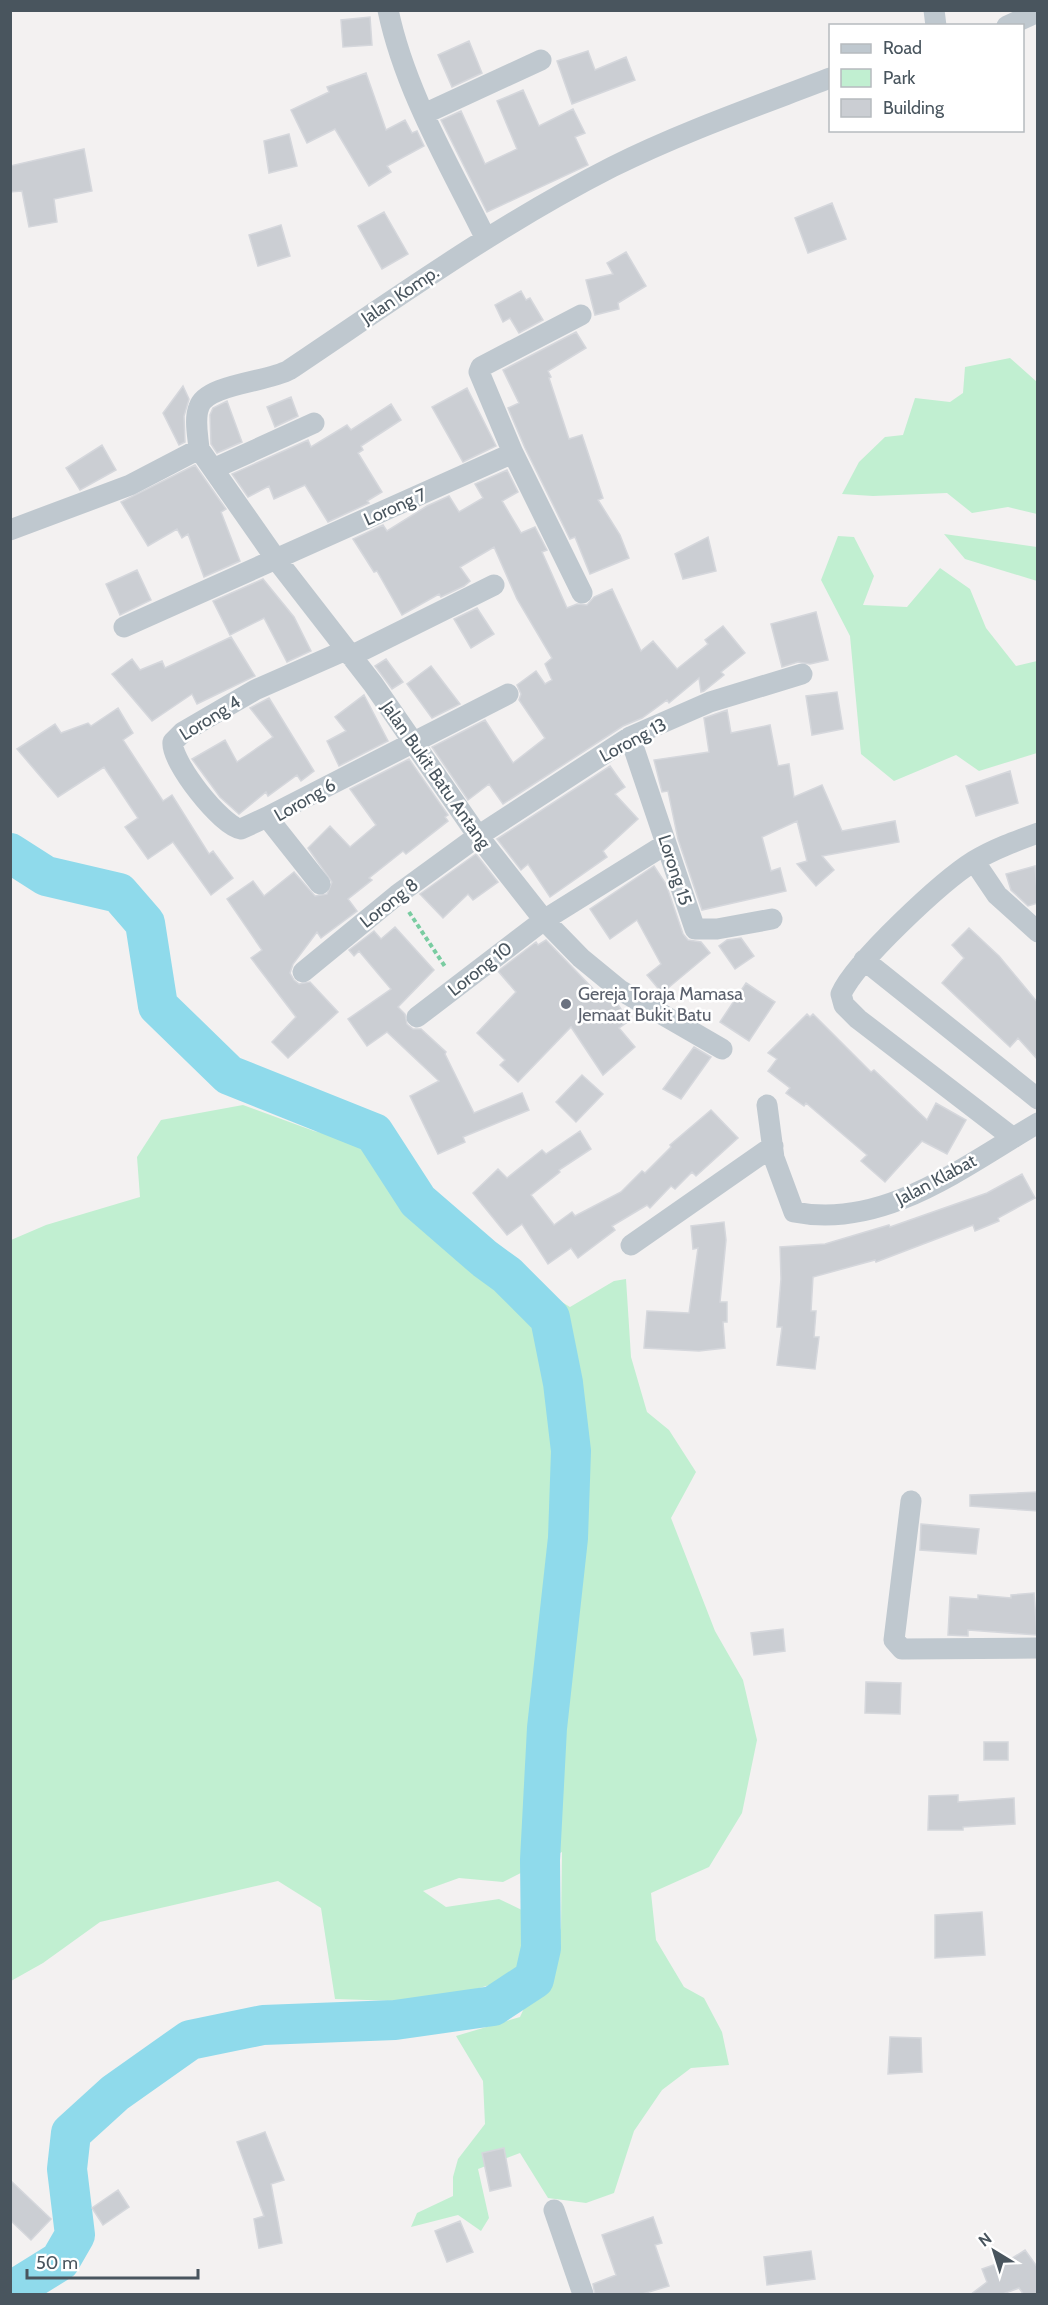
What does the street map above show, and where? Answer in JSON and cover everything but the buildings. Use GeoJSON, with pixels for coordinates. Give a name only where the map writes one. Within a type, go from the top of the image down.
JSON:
{"type":"FeatureCollection","features":[{"type":"Feature","properties":{"kind":"street"},"geometry":{"type":"LineString","coordinates":[[388,10],[402,60],[424,114],[485,237]]}},
{"type":"Feature","properties":{"kind":"street"},"geometry":{"type":"LineString","coordinates":[[1011,24],[1038,12]]}},
{"type":"Feature","properties":{"kind":"street"},"geometry":{"type":"LineString","coordinates":[[424,114],[542,60]]}},
{"type":"Feature","properties":{"kind":"street","name":"Jalan Komp."},"geometry":{"type":"LineString","coordinates":[[199,450],[197,415],[204,398],[218,391],[265,380],[289,370],[485,237],[612,167],[683,134],[829,79]]}},
{"type":"Feature","properties":{"kind":"street"},"geometry":{"type":"LineString","coordinates":[[581,315],[481,367],[479,372],[513,453],[582,593]]}},
{"type":"Feature","properties":{"kind":"street"},"geometry":{"type":"LineString","coordinates":[[213,469],[314,423]]}},
{"type":"Feature","properties":{"kind":"street"},"geometry":{"type":"LineString","coordinates":[[10,530],[130,485],[199,450]]}},
{"type":"Feature","properties":{"kind":"street","name":"Jalan Bukit Batu Antang"},"geometry":{"type":"LineString","coordinates":[[199,450],[276,559],[348,653],[478,836],[544,920],[587,963],[620,990],[722,1049]]}},
{"type":"Feature","properties":{"kind":"street","name":"Lorong 7"},"geometry":{"type":"LineString","coordinates":[[124,627],[513,453]]}},
{"type":"Feature","properties":{"kind":"street"},"geometry":{"type":"LineString","coordinates":[[348,653],[494,585]]}},
{"type":"Feature","properties":{"kind":"street","name":"Lorong 4"},"geometry":{"type":"LineString","coordinates":[[267,817],[241,829],[226,823],[209,804],[174,754],[173,742],[183,732],[255,690],[348,653]]}},
{"type":"Feature","properties":{"kind":"street","name":"Lorong 13"},"geometry":{"type":"LineString","coordinates":[[478,836],[630,737],[710,702],[802,674]]}},
{"type":"Feature","properties":{"kind":"street","name":"Lorong 6"},"geometry":{"type":"LineString","coordinates":[[320,884],[267,817],[508,694]]}},
{"type":"Feature","properties":{"kind":"street","name":"Lorong 15"},"geometry":{"type":"LineString","coordinates":[[630,737],[695,929],[717,929],[772,918]]}},
{"type":"Feature","properties":{"kind":"street"},"geometry":{"type":"LineString","coordinates":[[1013,1138],[849,1012],[841,1000],[841,994],[864,960],[948,880],[974,861],[1038,832]]}},
{"type":"Feature","properties":{"kind":"street","name":"Lorong 8"},"geometry":{"type":"LineString","coordinates":[[303,972],[397,896],[478,836]]}},
{"type":"Feature","properties":{"kind":"street","name":"Lorong 10"},"geometry":{"type":"LineString","coordinates":[[417,1017],[544,920],[666,844]]}},
{"type":"Feature","properties":{"kind":"street"},"geometry":{"type":"LineString","coordinates":[[974,861],[991,888],[1038,932]]}},
{"type":"Feature","properties":{"kind":"street"},"geometry":{"type":"LineString","coordinates":[[864,960],[1038,1099]]}},
{"type":"Feature","properties":{"kind":"street","name":"Jalan Klabat"},"geometry":{"type":"LineString","coordinates":[[767,1105],[774,1158],[794,1212],[812,1216],[859,1212],[905,1200],[1038,1123]]}},
{"type":"Feature","properties":{"kind":"street"},"geometry":{"type":"LineString","coordinates":[[631,1245],[773,1146]]}},
{"type":"Feature","properties":{"kind":"street"},"geometry":{"type":"LineString","coordinates":[[911,1501],[894,1640],[897,1646],[902,1649],[1038,1648]]}},
{"type":"Feature","properties":{"kind":"street"},"geometry":{"type":"LineString","coordinates":[[554,2210],[583,2295]]}},
{"type":"Feature","properties":{"kind":"path"},"geometry":{"type":"LineString","coordinates":[[397,896],[458,986]]}},
{"type":"Feature","properties":{"kind":"green space"},"geometry":{"type":"Polygon","coordinates":[[[1010,358],[1037,382],[1037,514],[1008,507],[972,513],[947,493],[873,496],[842,494],[859,462],[885,437],[903,435],[915,398],[950,402],[963,393],[965,367],[1010,358]]]}},
{"type":"Feature","properties":{"kind":"green space"},"geometry":{"type":"Polygon","coordinates":[[[944,534],[1037,547],[1037,581],[965,559],[944,534]]]}},
{"type":"Feature","properties":{"kind":"green space"},"geometry":{"type":"Polygon","coordinates":[[[838,536],[854,537],[874,576],[863,605],[907,607],[940,568],[970,589],[986,628],[1016,666],[1037,661],[1037,753],[979,771],[956,755],[894,781],[861,754],[850,636],[821,580],[838,536]]]}},
{"type":"Feature","properties":{"kind":"green space"},"geometry":{"type":"Polygon","coordinates":[[[243,1105],[314,1131],[369,1145],[415,1212],[570,1307],[614,1281],[626,1279],[631,1357],[647,1412],[669,1430],[696,1472],[671,1518],[715,1631],[743,1680],[757,1740],[742,1813],[709,1867],[651,1893],[656,1940],[684,1987],[704,1998],[722,2032],[729,2065],[691,2068],[662,2090],[634,2131],[614,2193],[586,2203],[548,2198],[520,2153],[478,2169],[489,2218],[481,2231],[458,2215],[411,2227],[417,2213],[453,2196],[453,2177],[458,2159],[485,2124],[483,2081],[456,2036],[520,2017],[561,1928],[562,1852],[503,1882],[459,1878],[423,1891],[446,1907],[499,1899],[528,1913],[525,1956],[507,1980],[431,2002],[335,1999],[321,1908],[278,1881],[100,1922],[43,1963],[11,1981],[11,1240],[46,1225],[140,1197],[137,1157],[161,1120],[243,1105]]]}},
{"type":"Feature","properties":{"kind":"waterway"},"geometry":{"type":"LineString","coordinates":[[10,853],[46,876],[119,893],[145,923],[158,1006],[229,1075],[374,1133],[418,1201],[507,1275],[550,1318],[563,1383],[571,1451],[568,1538],[547,1728],[540,1860],[541,1948],[534,1979],[493,2006],[395,2020],[263,2025],[190,2040],[115,2093],[71,2133],[67,2169],[75,2235],[60,2261],[10,2292]]}},
{"type":"Feature","properties":{"kind":"place","name":"Gereja Toraja Mamasa Jemaat Bukit Batu"},"geometry":{"type":"Point","coordinates":[566,1004]}}]}
